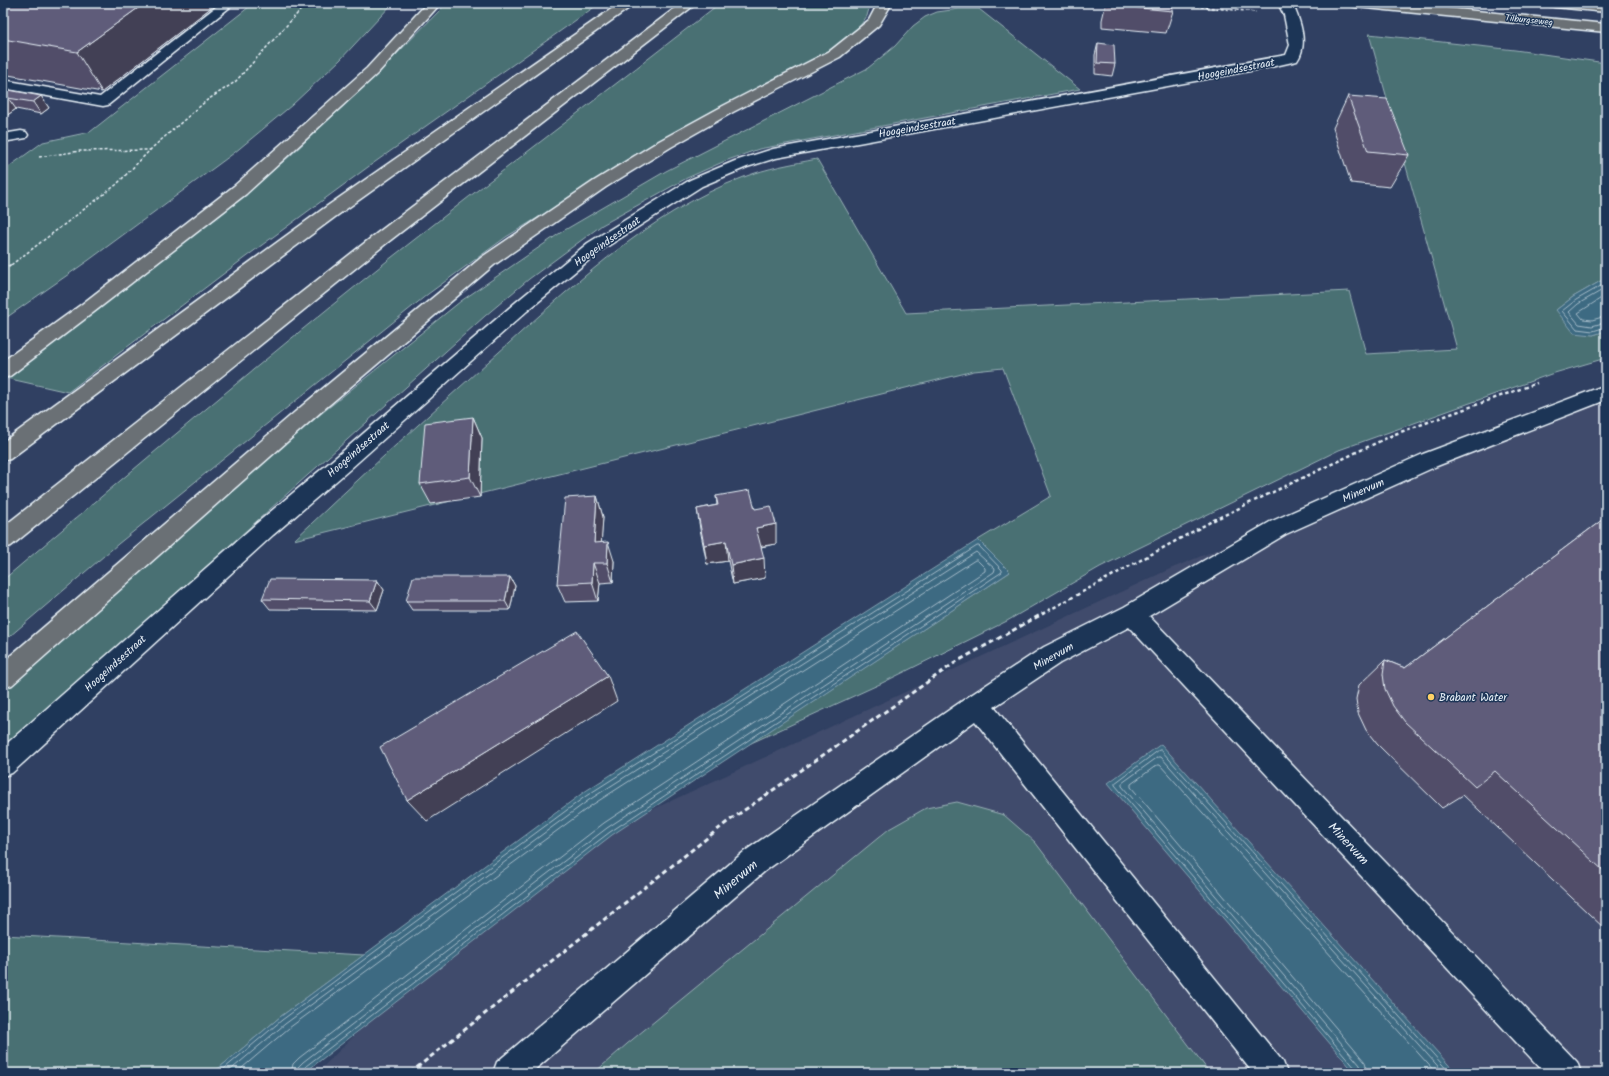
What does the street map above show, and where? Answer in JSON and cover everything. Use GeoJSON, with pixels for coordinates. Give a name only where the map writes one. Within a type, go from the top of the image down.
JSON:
{"type":"FeatureCollection","features":[{"type":"Feature","properties":{"kind":"main road"},"geometry":{"type":"LineString","coordinates":[[3,371],[88,308],[240,190],[372,71],[434,3]]}},
{"type":"Feature","properties":{"kind":"main road"},"geometry":{"type":"LineString","coordinates":[[3,453],[329,213],[629,3]]}},
{"type":"Feature","properties":{"kind":"main road"},"geometry":{"type":"LineString","coordinates":[[3,540],[382,238],[690,3]]}},
{"type":"Feature","properties":{"kind":"main road"},"geometry":{"type":"LineString","coordinates":[[3,677],[316,405],[488,261],[600,184],[665,144],[728,108],[834,54],[856,38],[874,22],[885,3]]}},
{"type":"Feature","properties":{"kind":"main road","name":"Tilburgseweg"},"geometry":{"type":"LineString","coordinates":[[1356,3],[1606,28]]}},
{"type":"Feature","properties":{"kind":"main road","name":"Tilburgseweg"},"geometry":{"type":"LineString","coordinates":[[1555,3],[1606,8]]}},
{"type":"Feature","properties":{"kind":"street","name":"Hoogeindsestraat"},"geometry":{"type":"LineString","coordinates":[[3,764],[265,529],[521,306],[594,247],[696,183],[741,164],[773,154],[1292,58],[1297,45],[1291,15],[1284,3]]}},
{"type":"Feature","properties":{"kind":"street","name":"Minervum"},"geometry":{"type":"LineString","coordinates":[[508,1073],[755,862],[977,704],[1052,655],[1132,614],[1278,528],[1430,460],[1606,392]]}},
{"type":"Feature","properties":{"kind":"street","name":"Minervum"},"geometry":{"type":"LineString","coordinates":[[1132,614],[1566,1073]]}},
{"type":"Feature","properties":{"kind":"street"},"geometry":{"type":"LineString","coordinates":[[977,704],[1272,1073]]}},
{"type":"Feature","properties":{"kind":"lane"},"geometry":{"type":"LineString","coordinates":[[3,84],[103,102],[229,3]]}},
{"type":"Feature","properties":{"kind":"lane"},"geometry":{"type":"LineString","coordinates":[[3,138],[21,134]]}},
{"type":"Feature","properties":{"kind":"path"},"geometry":{"type":"LineString","coordinates":[[3,271],[116,185],[150,150],[206,101],[235,82],[307,3]]}},
{"type":"Feature","properties":{"kind":"path"},"geometry":{"type":"LineString","coordinates":[[32,158],[80,151],[150,150]]}},
{"type":"Feature","properties":{"kind":"shaded area"},"geometry":{"type":"Polygon","coordinates":[[[1606,389],[1606,1073],[317,1073],[518,872],[1170,569],[1606,389]]]}},
{"type":"Feature","properties":{"kind":"green space"},"geometry":{"type":"Polygon","coordinates":[[[254,3],[393,3],[340,60],[292,105],[234,153],[89,260],[3,320],[3,171],[43,142],[90,132],[254,3]]]}},
{"type":"Feature","properties":{"kind":"green space"},"geometry":{"type":"Polygon","coordinates":[[[447,3],[600,3],[368,167],[243,259],[68,392],[6,378],[223,213],[291,155],[366,85],[447,3]]]}},
{"type":"Feature","properties":{"kind":"green space"},"geometry":{"type":"Polygon","coordinates":[[[720,3],[867,3],[870,5],[867,16],[855,33],[825,53],[711,112],[506,237],[428,294],[118,544],[3,642],[3,580],[194,419],[387,261],[720,3]]]}},
{"type":"Feature","properties":{"kind":"green space"},"geometry":{"type":"Polygon","coordinates":[[[959,9],[979,9],[1080,89],[759,149],[725,161],[687,178],[602,225],[529,279],[485,316],[3,749],[3,690],[291,438],[461,301],[563,231],[666,171],[868,68],[895,46],[913,26],[925,17],[937,12],[959,9]]]}},
{"type":"Feature","properties":{"kind":"green space"},"geometry":{"type":"Polygon","coordinates":[[[1369,34],[1515,50],[1606,63],[1606,278],[1573,297],[1556,310],[1593,335],[1606,331],[1606,358],[1551,374],[1339,450],[1100,567],[1007,621],[880,684],[749,744],[1010,572],[978,540],[1051,496],[1003,368],[974,371],[294,540],[547,309],[608,258],[640,234],[673,212],[708,193],[744,177],[771,169],[817,159],[906,313],[1349,291],[1366,354],[1457,349],[1369,34]]]}},
{"type":"Feature","properties":{"kind":"green space"},"geometry":{"type":"Polygon","coordinates":[[[957,802],[1004,815],[1035,842],[1210,1073],[594,1073],[627,1044],[889,829],[926,808],[957,802]]]}},
{"type":"Feature","properties":{"kind":"green space"},"geometry":{"type":"Polygon","coordinates":[[[3,935],[364,955],[280,1017],[213,1073],[3,1073],[3,935]]]}},
{"type":"Feature","properties":{"kind":"water"},"geometry":{"type":"Polygon","coordinates":[[[1606,278],[1606,331],[1593,335],[1574,333],[1556,310],[1573,297],[1606,278]]]}},
{"type":"Feature","properties":{"kind":"water"},"geometry":{"type":"Polygon","coordinates":[[[978,540],[1010,572],[612,835],[304,1073],[213,1073],[280,1017],[584,792],[978,540]]]}},
{"type":"Feature","properties":{"kind":"water"},"geometry":{"type":"Polygon","coordinates":[[[1161,744],[1456,1073],[1355,1073],[1108,783],[1161,744]]]}},
{"type":"Feature","properties":{"kind":"building"},"geometry":{"type":"Polygon","coordinates":[[[3,3],[145,3],[77,52],[3,39],[3,3]]]}},
{"type":"Feature","properties":{"kind":"building"},"geometry":{"type":"Polygon","coordinates":[[[1108,3],[1170,3],[1172,4],[1173,11],[1108,5],[1108,3]]]}},
{"type":"Feature","properties":{"kind":"building"},"geometry":{"type":"Polygon","coordinates":[[[1098,43],[1114,45],[1115,64],[1097,63],[1098,43]]]}},
{"type":"Feature","properties":{"kind":"building"},"geometry":{"type":"Polygon","coordinates":[[[3,89],[41,96],[33,102],[8,98],[3,101],[3,89]]]}},
{"type":"Feature","properties":{"kind":"building"},"geometry":{"type":"Polygon","coordinates":[[[1348,96],[1387,99],[1409,155],[1368,151],[1348,96]]]}},
{"type":"Feature","properties":{"kind":"building"},"geometry":{"type":"Polygon","coordinates":[[[473,417],[470,477],[420,484],[425,423],[473,417]]]}},
{"type":"Feature","properties":{"kind":"building"},"geometry":{"type":"Polygon","coordinates":[[[750,490],[755,509],[771,506],[776,524],[756,528],[764,558],[731,565],[726,541],[704,545],[697,509],[718,505],[716,496],[750,490]]]}},
{"type":"Feature","properties":{"kind":"building"},"geometry":{"type":"Polygon","coordinates":[[[597,496],[594,543],[608,542],[607,563],[593,563],[592,582],[557,584],[565,498],[597,496]]]}},
{"type":"Feature","properties":{"kind":"building"},"geometry":{"type":"Polygon","coordinates":[[[1606,517],[1606,873],[1495,771],[1475,787],[1405,722],[1393,706],[1385,689],[1383,674],[1385,660],[1405,668],[1606,517]]]}},
{"type":"Feature","properties":{"kind":"building"},"geometry":{"type":"Polygon","coordinates":[[[413,577],[510,577],[505,601],[406,601],[413,577]]]}},
{"type":"Feature","properties":{"kind":"building"},"geometry":{"type":"Polygon","coordinates":[[[270,579],[377,580],[370,601],[262,599],[270,579]]]}},
{"type":"Feature","properties":{"kind":"building"},"geometry":{"type":"Polygon","coordinates":[[[577,631],[608,676],[407,800],[380,747],[577,631]]]}},
{"type":"Feature","properties":{"kind":"place","name":"Brabant Water"},"geometry":{"type":"Point","coordinates":[1431,697]}}]}
